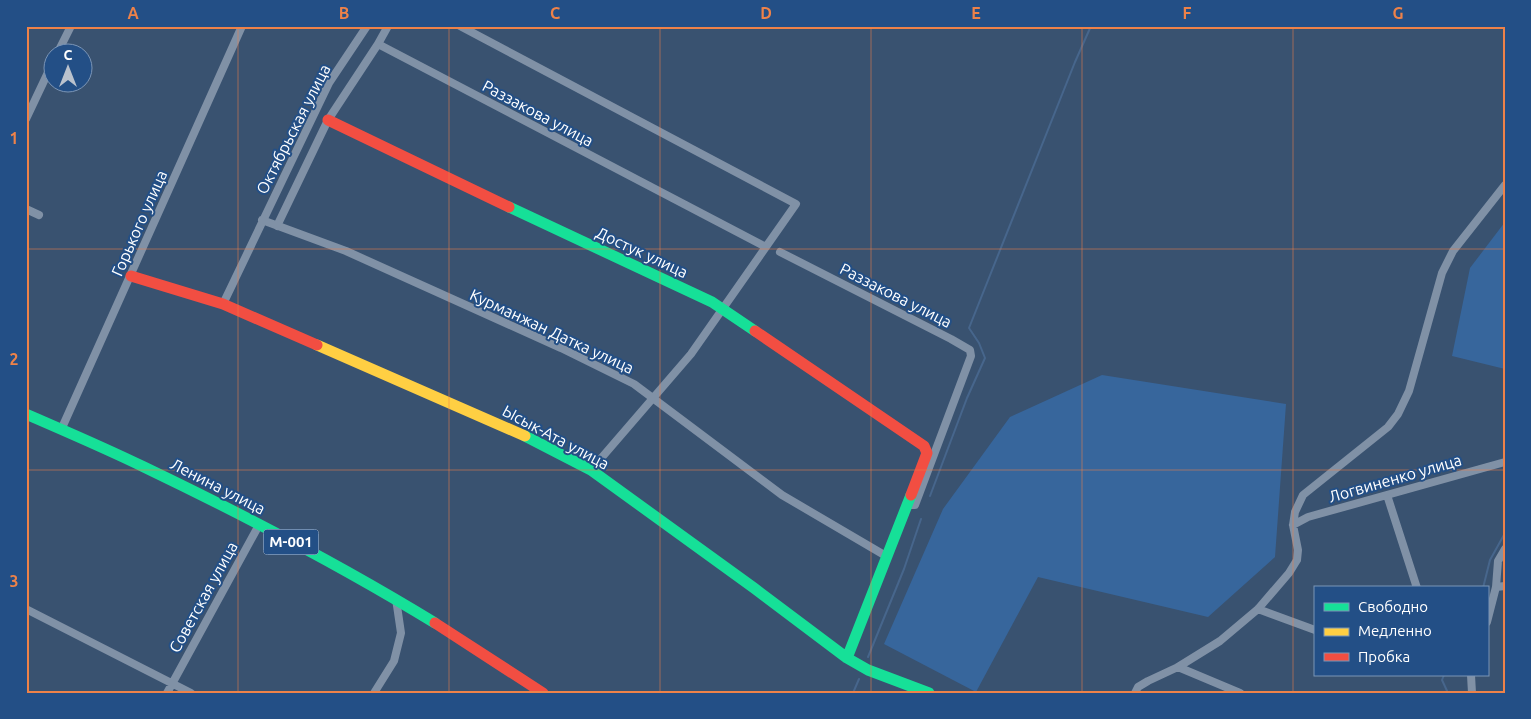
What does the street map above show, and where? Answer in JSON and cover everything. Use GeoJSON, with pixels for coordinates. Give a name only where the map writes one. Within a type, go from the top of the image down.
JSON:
{"type":"FeatureCollection","features":[{"type":"Feature","properties":{"kind":"street"},"geometry":{"type":"LineString","coordinates":[[63,42],[71,26]]}},
{"type":"Feature","properties":{"kind":"street","name":"Горького улица"},"geometry":{"type":"LineString","coordinates":[[61,430],[242,26]]}},
{"type":"Feature","properties":{"kind":"street","name":"Октябрьская улица"},"geometry":{"type":"LineString","coordinates":[[262,220],[329,82],[367,26]]}},
{"type":"Feature","properties":{"kind":"street"},"geometry":{"type":"LineString","coordinates":[[277,226],[328,120],[388,26]]}},
{"type":"Feature","properties":{"kind":"street"},"geometry":{"type":"LineString","coordinates":[[460,26],[796,204],[691,354],[591,470]]}},
{"type":"Feature","properties":{"kind":"street","name":"Раззакова улица"},"geometry":{"type":"LineString","coordinates":[[378,44],[766,247]]}},
{"type":"Feature","properties":{"kind":"street"},"geometry":{"type":"LineString","coordinates":[[26,119],[42,85]]}},
{"type":"Feature","properties":{"kind":"street","name":"Достук улица"},"geometry":{"type":"LineString","coordinates":[[328,120],[521,214],[723,308],[924,446],[927,453],[907,505]]}},
{"type":"Feature","properties":{"kind":"street"},"geometry":{"type":"LineString","coordinates":[[1135,693],[1138,687],[1178,668],[1220,640],[1258,608],[1289,573],[1297,560],[1298,550],[1293,525],[1295,512],[1303,495],[1388,427],[1398,414],[1408,390],[1442,273],[1453,251],[1505,186]]}},
{"type":"Feature","properties":{"kind":"street"},"geometry":{"type":"LineString","coordinates":[[26,209],[39,215]]}},
{"type":"Feature","properties":{"kind":"street"},"geometry":{"type":"LineString","coordinates":[[223,304],[262,220]]}},
{"type":"Feature","properties":{"kind":"street","name":"Курманжан Датка улица"},"geometry":{"type":"LineString","coordinates":[[262,220],[346,251],[561,348],[634,384],[782,495],[886,556]]}},
{"type":"Feature","properties":{"kind":"street","name":"Раззакова улица"},"geometry":{"type":"LineString","coordinates":[[780,252],[970,350],[971,356],[916,505],[907,505]]}},
{"type":"Feature","properties":{"kind":"street","name":"Ысык-Ата улица"},"geometry":{"type":"LineString","coordinates":[[131,276],[223,304],[516,431],[591,470],[847,658],[868,670],[929,693]]}},
{"type":"Feature","properties":{"kind":"street","name":"Ленина улица"},"geometry":{"type":"LineString","coordinates":[[26,414],[143,466],[259,525],[396,599],[543,693]]}},
{"type":"Feature","properties":{"kind":"street","name":"Логвиненко улица"},"geometry":{"type":"LineString","coordinates":[[1293,525],[1308,517],[1505,462]]}},
{"type":"Feature","properties":{"kind":"street"},"geometry":{"type":"LineString","coordinates":[[1387,495],[1416,586]]}},
{"type":"Feature","properties":{"kind":"street"},"geometry":{"type":"LineString","coordinates":[[847,658],[907,505]]}},
{"type":"Feature","properties":{"kind":"street","name":"Советская улица"},"geometry":{"type":"LineString","coordinates":[[167,693],[259,525]]}},
{"type":"Feature","properties":{"kind":"street"},"geometry":{"type":"LineString","coordinates":[[1488,619],[1501,586],[1498,561],[1505,549]]}},
{"type":"Feature","properties":{"kind":"street"},"geometry":{"type":"LineString","coordinates":[[374,693],[394,661],[401,633],[396,599]]}},
{"type":"Feature","properties":{"kind":"street"},"geometry":{"type":"LineString","coordinates":[[1258,608],[1314,630]]}},
{"type":"Feature","properties":{"kind":"street"},"geometry":{"type":"LineString","coordinates":[[26,609],[191,693]]}},
{"type":"Feature","properties":{"kind":"street"},"geometry":{"type":"LineString","coordinates":[[1178,668],[1240,693]]}},
{"type":"Feature","properties":{"kind":"street"},"geometry":{"type":"LineString","coordinates":[[1471,676],[1472,693]]}},
{"type":"Feature","properties":{"kind":"shaded area"},"geometry":{"type":"Polygon","coordinates":[[[1505,222],[1505,369],[1452,356],[1470,268],[1505,222]]]}},
{"type":"Feature","properties":{"kind":"shaded area"},"geometry":{"type":"Polygon","coordinates":[[[1102,375],[1286,404],[1275,557],[1208,617],[1038,577],[976,692],[884,644],[943,509],[1010,417],[1102,375]]]}},
{"type":"Feature","properties":{"kind":"waterway"},"geometry":{"type":"LineString","coordinates":[[930,496],[967,398],[985,358],[979,343],[969,328],[1091,26]]}},
{"type":"Feature","properties":{"kind":"waterway"},"geometry":{"type":"LineString","coordinates":[[868,657],[904,569],[921,519]]}},
{"type":"Feature","properties":{"kind":"waterway"},"geometry":{"type":"LineString","coordinates":[[1484,586],[1490,560],[1505,533]]}},
{"type":"Feature","properties":{"kind":"waterway"},"geometry":{"type":"LineString","coordinates":[[1444,676],[1442,680],[1448,693]]}},
{"type":"Feature","properties":{"kind":"waterway"},"geometry":{"type":"LineString","coordinates":[[853,693],[859,679]]}},
{"type":"Feature","properties":{"kind":"traffic: fast"},"geometry":{"type":"LineString","coordinates":[[509,207],[712,302],[755,331]]}},
{"type":"Feature","properties":{"kind":"traffic: fast"},"geometry":{"type":"LineString","coordinates":[[26,414],[129,460],[255,522],[364,581],[435,623]]}},
{"type":"Feature","properties":{"kind":"traffic: fast"},"geometry":{"type":"LineString","coordinates":[[525,436],[591,470],[847,658],[868,670],[929,693]]}},
{"type":"Feature","properties":{"kind":"traffic: fast"},"geometry":{"type":"LineString","coordinates":[[847,658],[911,495]]}},
{"type":"Feature","properties":{"kind":"traffic: slow"},"geometry":{"type":"LineString","coordinates":[[317,345],[525,436]]}},
{"type":"Feature","properties":{"kind":"traffic: jam"},"geometry":{"type":"LineString","coordinates":[[328,120],[509,207]]}},
{"type":"Feature","properties":{"kind":"traffic: jam"},"geometry":{"type":"LineString","coordinates":[[131,276],[223,304],[317,345]]}},
{"type":"Feature","properties":{"kind":"traffic: jam"},"geometry":{"type":"LineString","coordinates":[[755,331],[924,446],[927,453],[911,495]]}},
{"type":"Feature","properties":{"kind":"traffic: jam"},"geometry":{"type":"LineString","coordinates":[[435,623],[543,693]]}}]}
